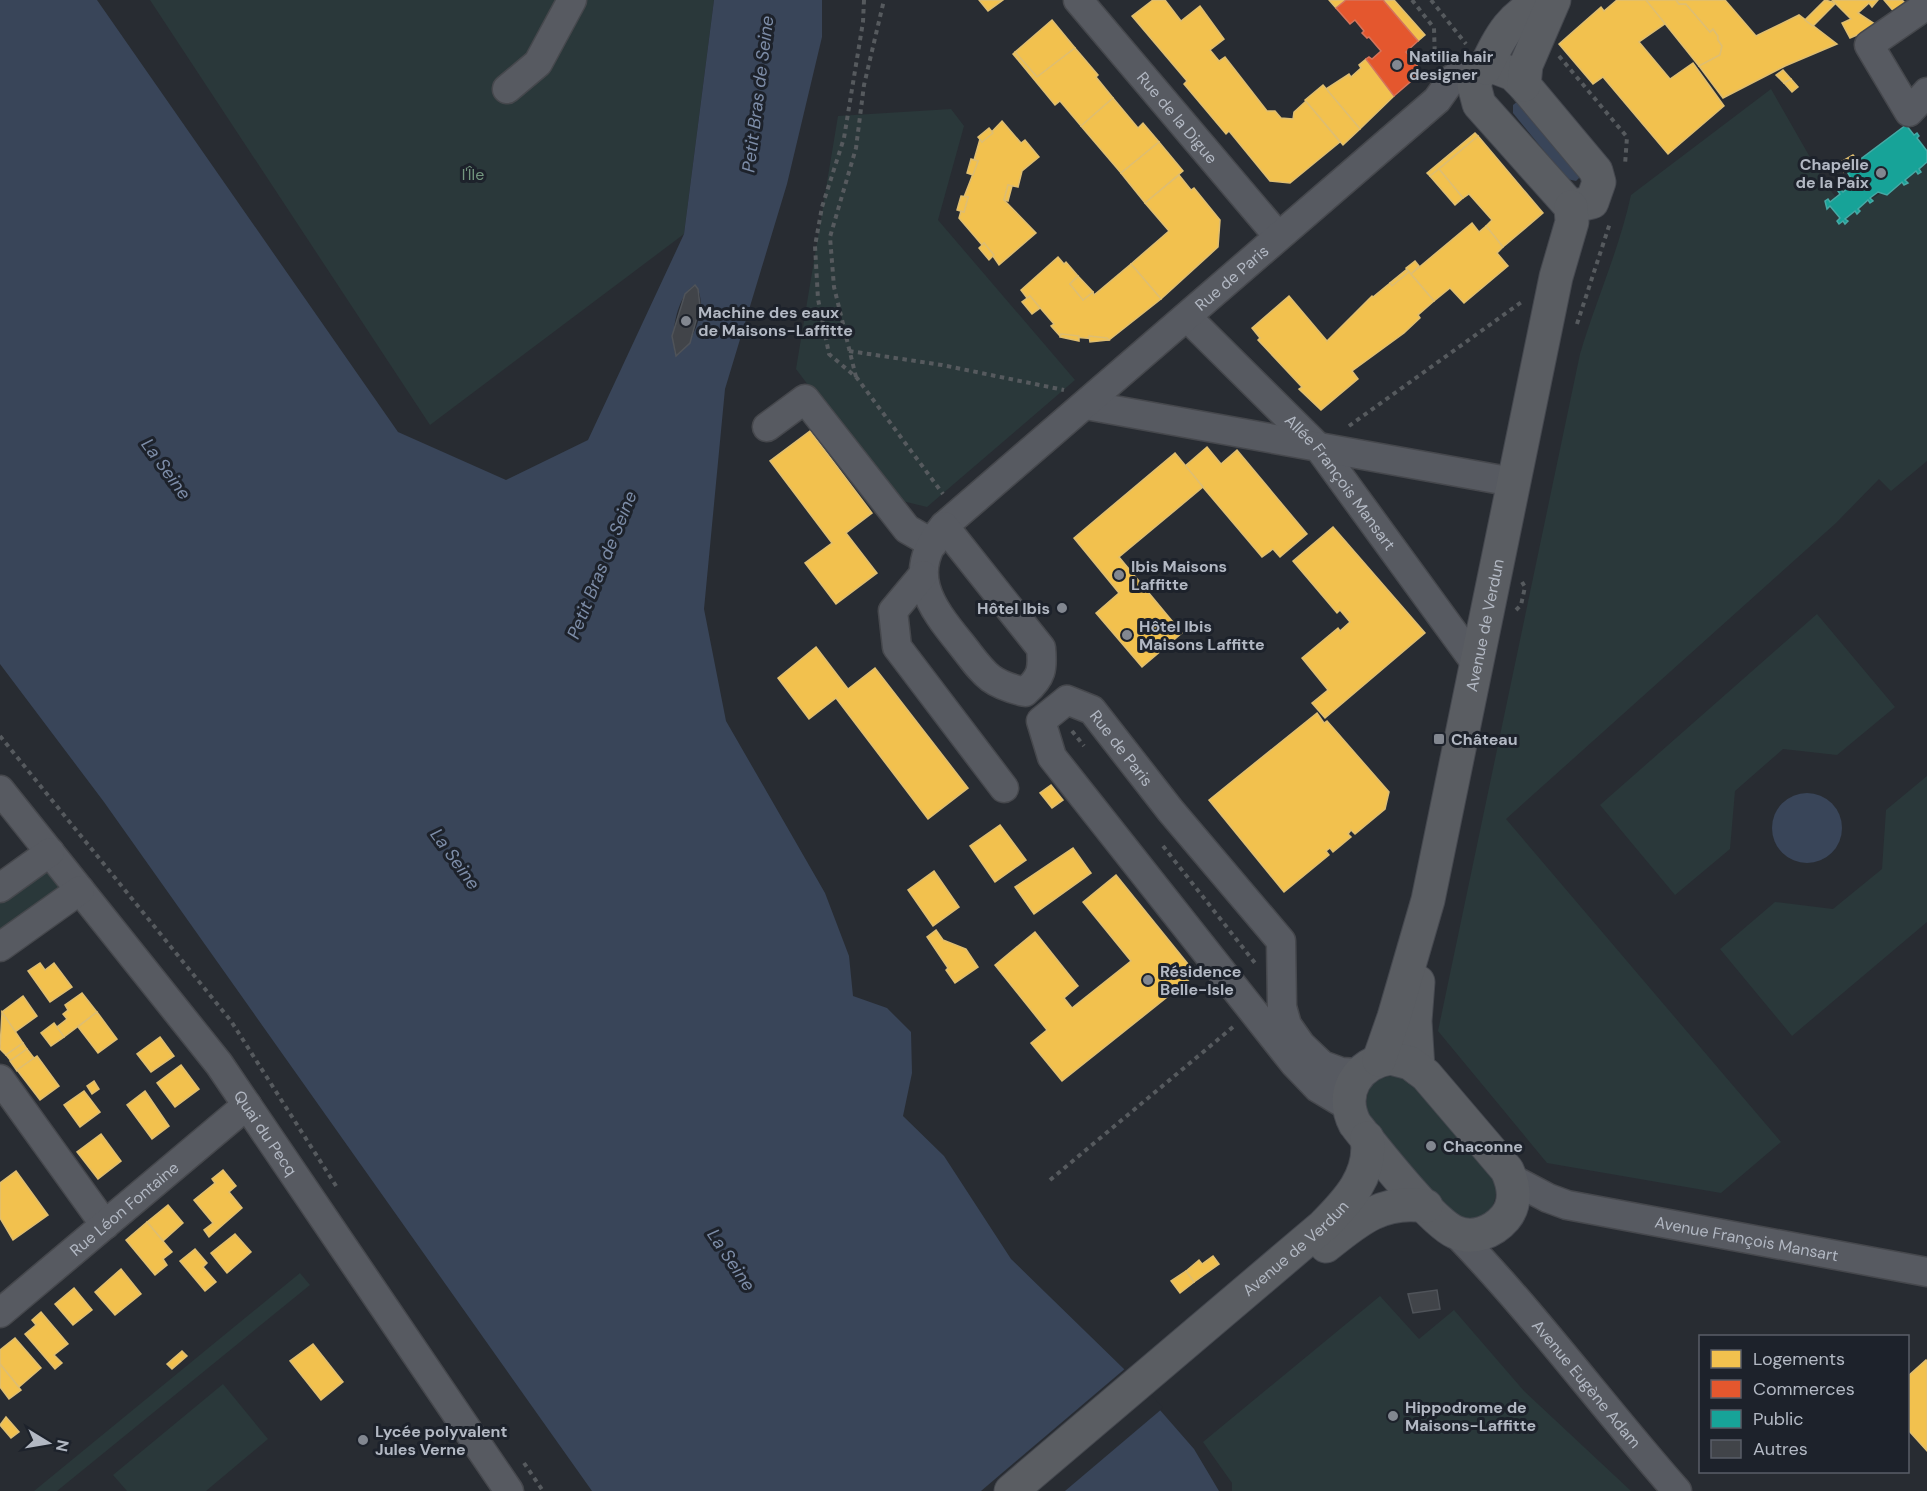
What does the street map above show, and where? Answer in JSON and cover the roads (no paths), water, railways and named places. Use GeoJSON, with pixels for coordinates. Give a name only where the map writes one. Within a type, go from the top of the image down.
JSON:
{"type":"FeatureCollection","features":[{"type":"Feature","properties":{"kind":"main road"},"geometry":{"type":"LineString","coordinates":[[1479,78],[1492,66],[1501,68],[1524,85],[1596,171],[1599,182],[1592,202],[1570,207],[1485,112],[1479,78],[1502,31],[1527,7],[1546,0]]}},
{"type":"Feature","properties":{"kind":"main road"},"geometry":{"type":"LineString","coordinates":[[1524,85],[1526,65],[1554,0]]}},
{"type":"Feature","properties":{"kind":"main road","name":"Avenue de Verdun"},"geometry":{"type":"LineString","coordinates":[[1543,351],[1576,280],[1596,223],[1599,182]]}},
{"type":"Feature","properties":{"kind":"main road","name":"Avenue de Verdun"},"geometry":{"type":"LineString","coordinates":[[1348,1106],[1350,1088],[1369,1067],[1395,1017],[1428,900],[1543,351],[1556,277],[1572,222],[1570,207]]}},
{"type":"Feature","properties":{"kind":"main road","name":"Avenue de Verdun"},"geometry":{"type":"LineString","coordinates":[[1418,1069],[1415,1021],[1428,900]]}},
{"type":"Feature","properties":{"kind":"main road"},"geometry":{"type":"LineString","coordinates":[[1348,1106],[1355,1124],[1366,1138],[1426,1206],[1455,1232],[1479,1235],[1502,1221],[1513,1194],[1510,1178],[1500,1161],[1418,1069],[1402,1060],[1369,1067]]}},
{"type":"Feature","properties":{"kind":"main road","name":"Avenue de Verdun"},"geometry":{"type":"LineString","coordinates":[[1194,1344],[1344,1205],[1357,1186],[1368,1162],[1366,1138]]}},
{"type":"Feature","properties":{"kind":"main road","name":"Avenue de Verdun"},"geometry":{"type":"LineString","coordinates":[[1194,1344],[1354,1224],[1372,1213],[1398,1204],[1426,1206]]}},
{"type":"Feature","properties":{"kind":"main road"},"geometry":{"type":"LineString","coordinates":[[1011,1491],[1194,1344]]}},
{"type":"Feature","properties":{"kind":"main road"},"geometry":{"type":"LineString","coordinates":[[1034,1491],[1194,1344]]}},
{"type":"Feature","properties":{"kind":"street"},"geometry":{"type":"LineString","coordinates":[[507,89],[538,63],[572,0]]}},
{"type":"Feature","properties":{"kind":"street","name":"Rue de la Digue"},"geometry":{"type":"LineString","coordinates":[[1078,0],[1278,236]]}},
{"type":"Feature","properties":{"kind":"street"},"geometry":{"type":"LineString","coordinates":[[1927,5],[1869,45],[1909,112],[1927,92]]}},
{"type":"Feature","properties":{"kind":"street","name":"Rue de Paris"},"geometry":{"type":"LineString","coordinates":[[938,535],[1278,236],[1437,100],[1479,78]]}},
{"type":"Feature","properties":{"kind":"street","name":"Allée François Mansart"},"geometry":{"type":"LineString","coordinates":[[1187,317],[1319,448],[1478,665]]}},
{"type":"Feature","properties":{"kind":"street"},"geometry":{"type":"LineString","coordinates":[[767,427],[805,399],[907,529],[938,535],[1041,648],[1043,668],[1034,684],[1025,692],[991,681],[933,609],[923,575]]}},
{"type":"Feature","properties":{"kind":"street"},"geometry":{"type":"LineString","coordinates":[[1086,405],[1514,482]]}},
{"type":"Feature","properties":{"kind":"street"},"geometry":{"type":"LineString","coordinates":[[938,535],[923,575],[893,611],[897,648],[1004,788]]}},
{"type":"Feature","properties":{"kind":"street","name":"Rue de Paris"},"geometry":{"type":"LineString","coordinates":[[1348,1106],[1312,1083],[1251,1011],[1052,758],[1041,721],[1068,700],[1092,710],[1170,810],[1281,941],[1282,1007],[1287,1025],[1301,1045],[1322,1065],[1341,1072],[1369,1067]]}},
{"type":"Feature","properties":{"kind":"street","name":"Quai du Pecq"},"geometry":{"type":"LineString","coordinates":[[0,790],[219,1064],[509,1491]]}},
{"type":"Feature","properties":{"kind":"street"},"geometry":{"type":"LineString","coordinates":[[0,888],[50,852]]}},
{"type":"Feature","properties":{"kind":"street"},"geometry":{"type":"LineString","coordinates":[[0,947],[80,890]]}},
{"type":"Feature","properties":{"kind":"street"},"geometry":{"type":"LineString","coordinates":[[0,1079],[105,1225]]}},
{"type":"Feature","properties":{"kind":"street","name":"Rue Léon Fontaine"},"geometry":{"type":"LineString","coordinates":[[0,1313],[247,1105]]}},
{"type":"Feature","properties":{"kind":"street","name":"Avenue François Mansart"},"geometry":{"type":"LineString","coordinates":[[1510,1178],[1567,1205],[1927,1272]]}},
{"type":"Feature","properties":{"kind":"street","name":"Avenue François Mansart"},"geometry":{"type":"LineString","coordinates":[[1502,1221],[1527,1210],[1567,1205]]}},
{"type":"Feature","properties":{"kind":"street"},"geometry":{"type":"LineString","coordinates":[[1496,1276],[1494,1246],[1502,1221]]}},
{"type":"Feature","properties":{"kind":"street","name":"Avenue Eugène Adam"},"geometry":{"type":"LineString","coordinates":[[1455,1232],[1496,1276],[1615,1421],[1677,1491]]}},
{"type":"Feature","properties":{"kind":"water"},"geometry":{"type":"Polygon","coordinates":[[[0,0],[97,0],[398,432],[506,480],[588,440],[684,234],[714,0],[822,0],[822,37],[787,184],[725,389],[704,609],[726,721],[825,893],[849,956],[853,996],[887,1008],[911,1032],[912,1073],[903,1116],[944,1156],[1011,1259],[1125,1370],[1194,1449],[1219,1491],[592,1491],[104,802],[0,664],[0,0]],[[695,285],[683,297],[679,307],[673,339],[676,356],[688,343],[697,323],[701,302],[695,285]]]}},
{"type":"Feature","properties":{"kind":"water"},"geometry":{"type":"Polygon","coordinates":[[[1518,101],[1581,176],[1576,181],[1567,179],[1513,113],[1513,105],[1518,101]]]}},
{"type":"Feature","properties":{"kind":"water"},"geometry":{"type":"Polygon","coordinates":[[[1814,793],[1827,799],[1836,808],[1840,814],[1842,828],[1840,842],[1832,853],[1821,861],[1800,863],[1782,853],[1774,842],[1772,821],[1782,803],[1793,795],[1814,793]]]}},
{"type":"Feature","properties":{"kind":"place","name":"Natilia hair designer"},"geometry":{"type":"Point","coordinates":[1397,65]}},
{"type":"Feature","properties":{"kind":"place","name":"Chapelle de la Paix"},"geometry":{"type":"Point","coordinates":[1881,173]}},
{"type":"Feature","properties":{"kind":"place","name":"Machine des eaux de Maisons-Laffitte"},"geometry":{"type":"Point","coordinates":[686,321]}},
{"type":"Feature","properties":{"kind":"place","name":"Ibis Maisons Laffitte"},"geometry":{"type":"Point","coordinates":[1119,575]}},
{"type":"Feature","properties":{"kind":"place","name":"Hôtel Ibis"},"geometry":{"type":"Point","coordinates":[1062,608]}},
{"type":"Feature","properties":{"kind":"place","name":"Hôtel Ibis Maisons Laffitte"},"geometry":{"type":"Point","coordinates":[1127,635]}},
{"type":"Feature","properties":{"kind":"place","name":"Château"},"geometry":{"type":"Point","coordinates":[1439,739]}},
{"type":"Feature","properties":{"kind":"place","name":"Résidence Belle-Isle"},"geometry":{"type":"Point","coordinates":[1148,980]}},
{"type":"Feature","properties":{"kind":"place","name":"Chaconne"},"geometry":{"type":"Point","coordinates":[1431,1146]}},
{"type":"Feature","properties":{"kind":"place","name":"Hippodrome de Maisons-Laffitte"},"geometry":{"type":"Point","coordinates":[1393,1416]}},
{"type":"Feature","properties":{"kind":"place","name":"Lycée polyvalent Jules Verne"},"geometry":{"type":"Point","coordinates":[363,1440]}},
{"type":"Feature","properties":{"kind":"water label","name":"Petit Bras de Seine"},"geometry":{"type":"Point","coordinates":[758,94]}},
{"type":"Feature","properties":{"kind":"water label","name":"La Seine"},"geometry":{"type":"Point","coordinates":[166,469]}},
{"type":"Feature","properties":{"kind":"water label","name":"Petit Bras de Seine"},"geometry":{"type":"Point","coordinates":[602,565]}},
{"type":"Feature","properties":{"kind":"water label","name":"La Seine"},"geometry":{"type":"Point","coordinates":[455,859]}},
{"type":"Feature","properties":{"kind":"water label","name":"La Seine"},"geometry":{"type":"Point","coordinates":[731,1260]}},
{"type":"Feature","properties":{"kind":"park label","name":"l'Île"},"geometry":{"type":"Point","coordinates":[473,174]}}]}
